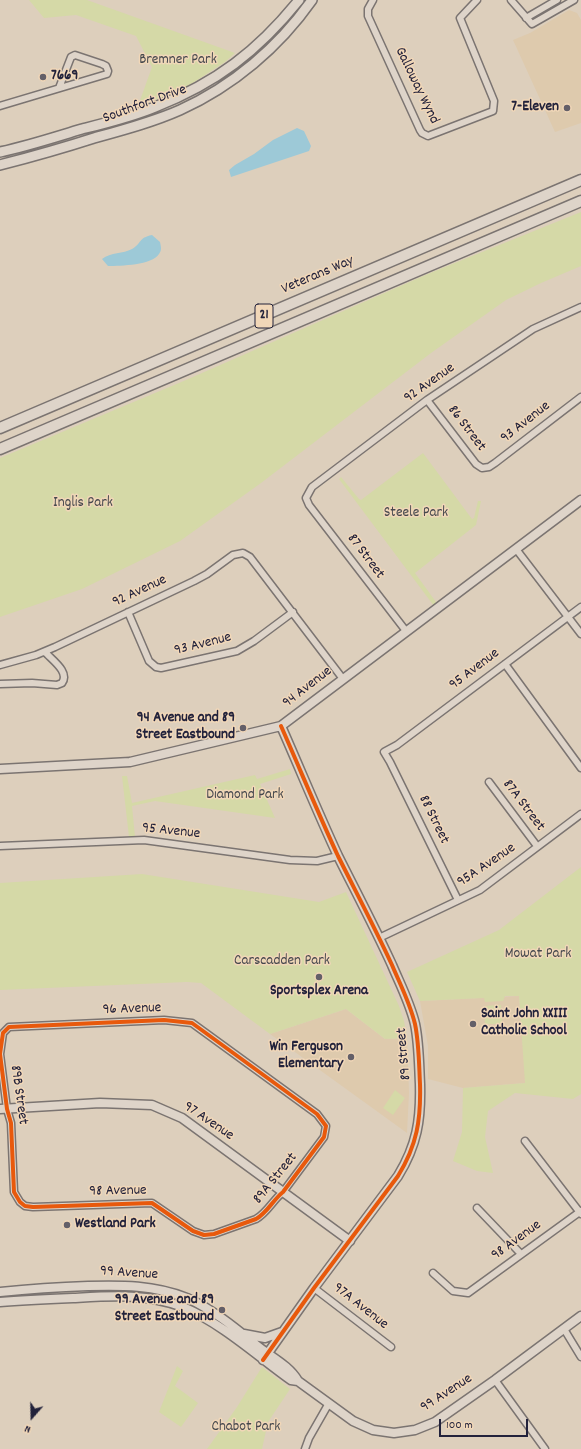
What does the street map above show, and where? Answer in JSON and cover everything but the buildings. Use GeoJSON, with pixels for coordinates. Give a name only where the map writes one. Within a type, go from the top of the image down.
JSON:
{"type":"FeatureCollection","features":[{"type":"Feature","properties":{"kind":"main road","name":"Southfort Drive"},"geometry":{"type":"LineString","coordinates":[[0,152],[134,114],[171,100],[201,86],[247,55],[274,29],[298,0]]}},
{"type":"Feature","properties":{"kind":"main road","name":"Southfort Drive"},"geometry":{"type":"LineString","coordinates":[[0,164],[138,125],[181,110],[229,82],[254,64],[282,37],[312,0]]}},
{"type":"Feature","properties":{"kind":"main road","name":"Veterans Way"},"geometry":{"type":"LineString","coordinates":[[0,428],[581,180]]}},
{"type":"Feature","properties":{"kind":"main road","name":"21"},"geometry":{"type":"LineString","coordinates":[[0,449],[581,201]]}},
{"type":"Feature","properties":{"kind":"street","name":"Galloway Wynd"},"geometry":{"type":"LineString","coordinates":[[373,0],[368,9],[368,16],[420,130],[428,136],[493,111],[494,101],[460,18],[477,0]]}},
{"type":"Feature","properties":{"kind":"street"},"geometry":{"type":"LineString","coordinates":[[511,0],[532,24],[574,0]]}},
{"type":"Feature","properties":{"kind":"street"},"geometry":{"type":"LineString","coordinates":[[526,18],[557,0]]}},
{"type":"Feature","properties":{"kind":"street"},"geometry":{"type":"LineString","coordinates":[[0,106],[106,74],[108,71],[106,66],[75,55],[71,57],[59,88]]}},
{"type":"Feature","properties":{"kind":"street","name":"92 Avenue"},"geometry":{"type":"LineString","coordinates":[[306,498],[312,488],[427,400],[533,328],[581,307]]}},
{"type":"Feature","properties":{"kind":"street","name":"93 Avenue"},"geometry":{"type":"LineString","coordinates":[[487,467],[495,463],[581,397]]}},
{"type":"Feature","properties":{"kind":"street","name":"86 Street"},"geometry":{"type":"LineString","coordinates":[[427,400],[476,464],[480,467],[487,467]]}},
{"type":"Feature","properties":{"kind":"street","name":"87 Street"},"geometry":{"type":"LineString","coordinates":[[306,498],[309,505],[406,631]]}},
{"type":"Feature","properties":{"kind":"street","name":"94 Avenue"},"geometry":{"type":"LineString","coordinates":[[0,769],[130,762],[281,726],[581,500]]}},
{"type":"Feature","properties":{"kind":"street"},"geometry":{"type":"LineString","coordinates":[[516,549],[581,634]]}},
{"type":"Feature","properties":{"kind":"street","name":"92 Avenue"},"geometry":{"type":"LineString","coordinates":[[0,665],[45,652],[201,578],[233,555],[243,553],[250,557],[293,612]]}},
{"type":"Feature","properties":{"kind":"street","name":"95 Avenue"},"geometry":{"type":"LineString","coordinates":[[384,752],[505,664],[581,606]]}},
{"type":"Feature","properties":{"kind":"street","name":"93 Avenue"},"geometry":{"type":"LineString","coordinates":[[128,612],[149,661],[156,667],[164,668],[237,651],[254,641],[293,612]]}},
{"type":"Feature","properties":{"kind":"street"},"geometry":{"type":"LineString","coordinates":[[293,612],[343,678]]}},
{"type":"Feature","properties":{"kind":"street"},"geometry":{"type":"LineString","coordinates":[[0,684],[32,683],[57,686],[62,683],[65,678],[64,672],[45,652]]}},
{"type":"Feature","properties":{"kind":"street"},"geometry":{"type":"LineString","coordinates":[[505,664],[581,768]]}},
{"type":"Feature","properties":{"kind":"street","name":"89 Street"},"geometry":{"type":"LineString","coordinates":[[265,1357],[314,1288],[402,1170],[412,1149],[419,1123],[419,1077],[415,1024],[407,1000],[379,938],[338,856],[281,726]]}},
{"type":"Feature","properties":{"kind":"street","name":"88 Street"},"geometry":{"type":"LineString","coordinates":[[384,752],[458,900]]}},
{"type":"Feature","properties":{"kind":"street","name":"87A Street"},"geometry":{"type":"LineString","coordinates":[[489,782],[537,846]]}},
{"type":"Feature","properties":{"kind":"street","name":"95A Avenue"},"geometry":{"type":"LineString","coordinates":[[379,938],[480,890],[581,814]]}},
{"type":"Feature","properties":{"kind":"street","name":"95 Avenue"},"geometry":{"type":"LineString","coordinates":[[0,846],[144,840],[290,860],[317,861],[338,856]]}},
{"type":"Feature","properties":{"kind":"street","name":"96 Avenue"},"geometry":{"type":"LineString","coordinates":[[3,1033],[9,1027],[17,1026],[164,1020],[192,1023],[317,1114],[326,1126]]}},
{"type":"Feature","properties":{"kind":"street","name":"89B Street"},"geometry":{"type":"LineString","coordinates":[[3,1033],[0,1054],[3,1109],[11,1122],[14,1192],[17,1199],[23,1205]]}},
{"type":"Feature","properties":{"kind":"street","name":"97 Avenue"},"geometry":{"type":"LineString","coordinates":[[3,1109],[100,1103],[152,1105],[182,1118],[350,1241]]}},
{"type":"Feature","properties":{"kind":"street","name":"89A Street"},"geometry":{"type":"LineString","coordinates":[[204,1235],[214,1234],[256,1219],[263,1214],[283,1192],[324,1137],[326,1126]]}},
{"type":"Feature","properties":{"kind":"street"},"geometry":{"type":"LineString","coordinates":[[525,1141],[580,1213]]}},
{"type":"Feature","properties":{"kind":"street","name":"98 Avenue"},"geometry":{"type":"LineString","coordinates":[[23,1205],[36,1207],[138,1202],[152,1203],[192,1231],[204,1235]]}},
{"type":"Feature","properties":{"kind":"street"},"geometry":{"type":"LineString","coordinates":[[478,1208],[521,1254]]}},
{"type":"Feature","properties":{"kind":"street","name":"98 Avenue"},"geometry":{"type":"LineString","coordinates":[[433,1274],[453,1291],[468,1293],[580,1213]]}},
{"type":"Feature","properties":{"kind":"street","name":"99 Avenue"},"geometry":{"type":"LineString","coordinates":[[0,1292],[66,1287],[123,1285],[156,1288],[187,1298],[214,1313],[241,1333],[291,1380],[298,1381],[353,1421],[373,1430],[394,1433],[415,1430],[434,1422],[495,1380],[581,1316]]}},
{"type":"Feature","properties":{"kind":"street","name":"97A Avenue"},"geometry":{"type":"LineString","coordinates":[[314,1288],[391,1348]]}},
{"type":"Feature","properties":{"kind":"street","name":"99 Avenue"},"geometry":{"type":"LineString","coordinates":[[0,1302],[116,1296],[155,1299],[183,1307],[208,1320],[265,1357]]}},
{"type":"Feature","properties":{"kind":"street"},"geometry":{"type":"LineString","coordinates":[[564,1329],[581,1357]]}},
{"type":"Feature","properties":{"kind":"street"},"geometry":{"type":"LineString","coordinates":[[241,1333],[265,1338],[282,1332]]}},
{"type":"Feature","properties":{"kind":"street"},"geometry":{"type":"LineString","coordinates":[[495,1380],[545,1449]]}},
{"type":"Feature","properties":{"kind":"street"},"geometry":{"type":"LineString","coordinates":[[305,1449],[308,1438],[329,1403]]}},
{"type":"Feature","properties":{"kind":"shaded area"},"geometry":{"type":"Polygon","coordinates":[[[569,10],[577,13],[581,20],[581,123],[555,132],[513,40],[530,33],[569,10]]]}},
{"type":"Feature","properties":{"kind":"shaded area","name":"Saint John XXIII Catholic School"},"geometry":{"type":"Polygon","coordinates":[[[519,996],[526,1083],[463,1088],[428,1079],[428,1046],[420,1001],[519,996]]]}},
{"type":"Feature","properties":{"kind":"shaded area"},"geometry":{"type":"Polygon","coordinates":[[[346,1009],[385,1039],[407,1038],[409,1093],[407,1133],[270,1034],[346,1009]]]}},
{"type":"Feature","properties":{"kind":"green space","name":"Bremner Park"},"geometry":{"type":"Polygon","coordinates":[[[29,0],[87,0],[235,53],[225,62],[182,90],[138,106],[152,67],[136,36],[76,15],[44,18],[29,0]]]}},
{"type":"Feature","properties":{"kind":"green space","name":"Inglis Park"},"geometry":{"type":"Polygon","coordinates":[[[581,212],[581,266],[506,300],[431,353],[261,483],[180,541],[82,589],[0,617],[0,458],[186,380],[430,273],[581,212]]]}},
{"type":"Feature","properties":{"kind":"green space","name":"Steele Park"},"geometry":{"type":"Polygon","coordinates":[[[423,453],[472,519],[474,518],[478,501],[481,501],[476,525],[415,573],[436,602],[434,606],[339,479],[341,477],[361,500],[423,453]]]}},
{"type":"Feature","properties":{"kind":"green space","name":"Diamond Park"},"geometry":{"type":"Polygon","coordinates":[[[290,769],[291,774],[260,784],[275,818],[155,801],[132,806],[135,837],[129,837],[122,776],[127,776],[132,803],[255,775],[257,779],[290,769]]]}},
{"type":"Feature","properties":{"kind":"green space","name":"Mowat Park"},"geometry":{"type":"Polygon","coordinates":[[[581,867],[581,1094],[573,1099],[515,1093],[488,1111],[485,1137],[493,1173],[477,1171],[453,1161],[462,1132],[463,1088],[525,1083],[519,996],[505,996],[503,1001],[485,1002],[484,998],[420,1001],[407,972],[499,930],[581,867]]]}},
{"type":"Feature","properties":{"kind":"green space","name":"Carscadden Park"},"geometry":{"type":"Polygon","coordinates":[[[142,874],[319,902],[346,892],[399,1006],[404,1021],[407,1038],[385,1039],[346,1009],[270,1034],[201,983],[187,982],[0,990],[0,883],[142,874]]]}},
{"type":"Feature","properties":{"kind":"green space"},"geometry":{"type":"Polygon","coordinates":[[[501,1005],[502,1024],[485,1024],[484,1006],[501,1005]]]}},
{"type":"Feature","properties":{"kind":"green space"},"geometry":{"type":"Polygon","coordinates":[[[395,1090],[405,1098],[393,1115],[383,1108],[395,1090]]]}},
{"type":"Feature","properties":{"kind":"green space"},"geometry":{"type":"Polygon","coordinates":[[[177,1366],[183,1371],[175,1386],[198,1403],[181,1427],[159,1412],[177,1366]]]}},
{"type":"Feature","properties":{"kind":"green space","name":"Chabot Park"},"geometry":{"type":"Polygon","coordinates":[[[262,1367],[290,1389],[268,1422],[262,1449],[207,1449],[237,1407],[262,1367]]]}},
{"type":"Feature","properties":{"kind":"water"},"geometry":{"type":"Polygon","coordinates":[[[297,128],[304,131],[311,146],[309,151],[231,177],[229,170],[235,165],[254,154],[273,140],[297,128]]]}},
{"type":"Feature","properties":{"kind":"water"},"geometry":{"type":"Polygon","coordinates":[[[152,235],[160,242],[161,250],[155,258],[150,261],[120,266],[108,266],[102,259],[109,255],[132,249],[142,239],[152,235]]]}},
{"type":"Feature","properties":{"kind":"cycle path"},"geometry":{"type":"LineString","coordinates":[[263,1360],[314,1288],[398,1176],[414,1143],[420,1109],[417,1039],[415,1024],[408,1001],[386,951],[338,856],[281,726]]}},
{"type":"Feature","properties":{"kind":"cycle path"},"geometry":{"type":"LineString","coordinates":[[164,1020],[192,1023],[317,1114],[326,1126],[324,1137],[283,1192],[256,1219],[214,1234],[204,1235],[193,1231],[152,1203],[25,1206],[20,1202],[14,1192],[11,1123],[7,1109],[0,1054],[3,1033],[9,1027],[164,1020]]}},
{"type":"Feature","properties":{"kind":"place","name":"7669"},"geometry":{"type":"Point","coordinates":[43,77]}},
{"type":"Feature","properties":{"kind":"place","name":"7-Eleven"},"geometry":{"type":"Point","coordinates":[567,108]}},
{"type":"Feature","properties":{"kind":"place","name":"94 Avenue and 89 Street Eastbound"},"geometry":{"type":"Point","coordinates":[243,728]}},
{"type":"Feature","properties":{"kind":"place","name":"Sportsplex Arena"},"geometry":{"type":"Point","coordinates":[319,977]}},
{"type":"Feature","properties":{"kind":"place","name":"Saint John XXIII Catholic School"},"geometry":{"type":"Point","coordinates":[473,1024]}},
{"type":"Feature","properties":{"kind":"place","name":"Win Ferguson Elementary"},"geometry":{"type":"Point","coordinates":[351,1057]}},
{"type":"Feature","properties":{"kind":"place","name":"Westland Park"},"geometry":{"type":"Point","coordinates":[67,1225]}},
{"type":"Feature","properties":{"kind":"place","name":"99 Avenue and 89 Street Eastbound"},"geometry":{"type":"Point","coordinates":[222,1310]}}]}
